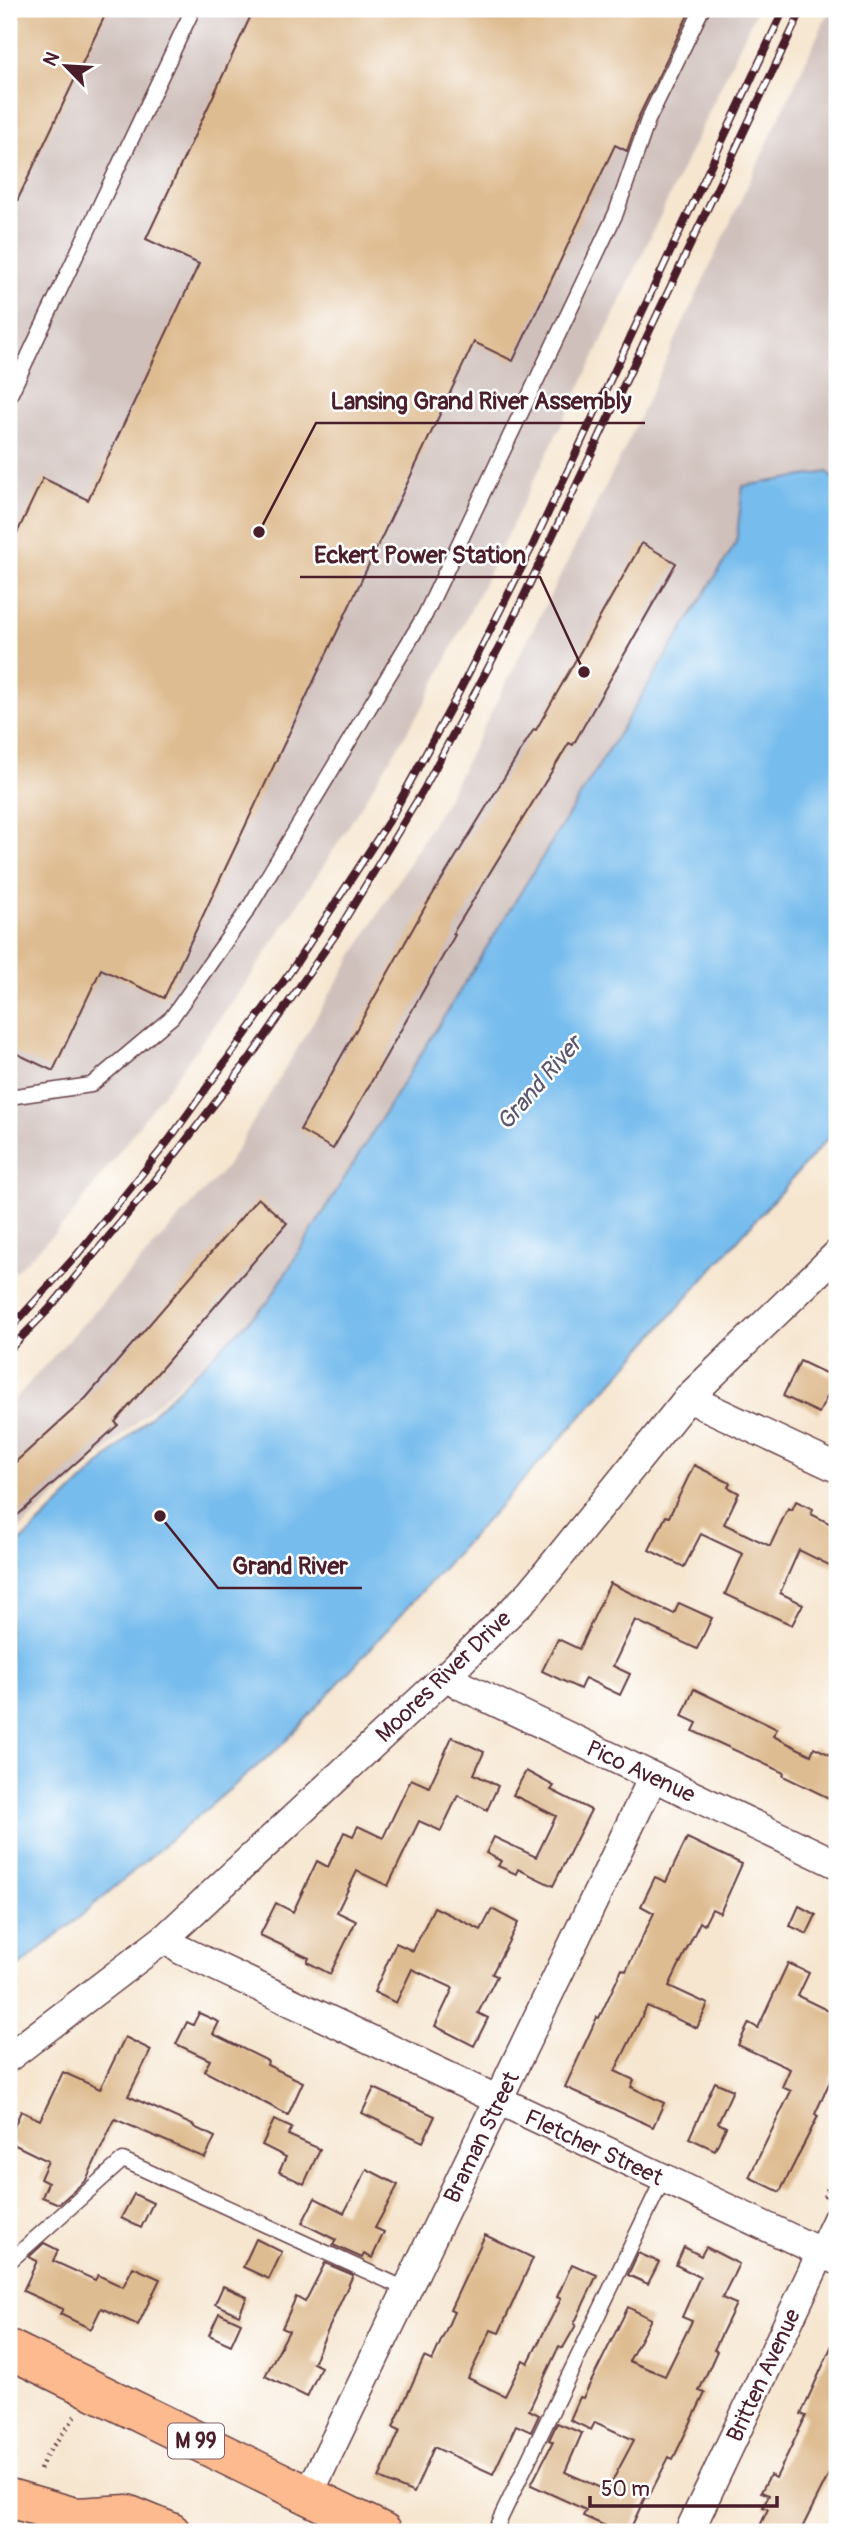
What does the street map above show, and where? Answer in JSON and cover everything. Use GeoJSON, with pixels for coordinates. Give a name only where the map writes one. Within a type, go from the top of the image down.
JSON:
{"type":"FeatureCollection","features":[{"type":"Feature","properties":{"kind":"main road","name":"M 99"},"geometry":{"type":"LineString","coordinates":[[9,2349],[309,2514],[383,2532]]}},
{"type":"Feature","properties":{"kind":"main road"},"geometry":{"type":"LineString","coordinates":[[9,2498],[84,2527],[127,2514],[172,2532]]}},
{"type":"Feature","properties":{"kind":"street","name":"Moores River Drive"},"geometry":{"type":"LineString","coordinates":[[9,2057],[165,1938],[446,1676],[531,1592],[688,1398],[837,1254]]}},
{"type":"Feature","properties":{"kind":"street"},"geometry":{"type":"LineString","coordinates":[[688,1398],[837,1468]]}},
{"type":"Feature","properties":{"kind":"street","name":"Pico Avenue"},"geometry":{"type":"LineString","coordinates":[[446,1676],[837,1864]]}},
{"type":"Feature","properties":{"kind":"street","name":"Braman Street"},"geometry":{"type":"LineString","coordinates":[[309,2514],[408,2290],[653,1777]]}},
{"type":"Feature","properties":{"kind":"street","name":"Fletcher Street"},"geometry":{"type":"LineString","coordinates":[[165,1938],[181,1951],[829,2256]]}},
{"type":"Feature","properties":{"kind":"street","name":"Britten Avenue"},"geometry":{"type":"LineString","coordinates":[[689,2532],[829,2256],[837,2219]]}},
{"type":"Feature","properties":{"kind":"lane"},"geometry":{"type":"LineString","coordinates":[[9,397],[193,9]]}},
{"type":"Feature","properties":{"kind":"lane"},"geometry":{"type":"LineString","coordinates":[[9,1097],[92,1085],[172,1017],[247,911],[425,615],[617,213],[648,120],[702,9]]}},
{"type":"Feature","properties":{"kind":"lane"},"geometry":{"type":"LineString","coordinates":[[9,2262],[123,2160],[408,2290]]}},
{"type":"Feature","properties":{"kind":"lane"},"geometry":{"type":"LineString","coordinates":[[494,2532],[663,2179]]}},
{"type":"Feature","properties":{"kind":"path"},"geometry":{"type":"LineString","coordinates":[[40,2470],[47,2451],[66,2432],[77,2414]]}},
{"type":"Feature","properties":{"kind":"shaded area"},"geometry":{"type":"Polygon","coordinates":[[[9,9],[757,9],[592,362],[425,703],[247,982],[67,1221],[9,1278],[9,9]]]}},
{"type":"Feature","properties":{"kind":"shaded area"},"geometry":{"type":"Polygon","coordinates":[[[830,9],[837,9],[837,484],[828,472],[743,486],[736,543],[268,1302],[9,1539],[9,1405],[226,1167],[446,801],[624,450],[830,9]]]}},
{"type":"Feature","properties":{"kind":"water"},"geometry":{"type":"Polygon","coordinates":[[[828,472],[837,484],[837,1128],[607,1388],[283,1744],[9,1974],[9,1553],[268,1302],[736,543],[743,486],[828,472]]]}},
{"type":"Feature","properties":{"kind":"building"},"geometry":{"type":"Polygon","coordinates":[[[9,9],[108,9],[9,218],[9,9]]]}},
{"type":"Feature","properties":{"kind":"building"},"geometry":{"type":"Polygon","coordinates":[[[254,9],[691,9],[639,116],[627,151],[615,145],[513,361],[474,342],[164,998],[101,969],[53,1071],[9,1050],[9,550],[43,478],[88,500],[199,264],[146,239],[254,9]]]}},
{"type":"Feature","properties":{"kind":"building"},"geometry":{"type":"Polygon","coordinates":[[[642,543],[676,563],[573,745],[569,743],[453,933],[455,935],[333,1149],[300,1130],[425,907],[534,729],[536,730],[642,543]]]}},
{"type":"Feature","properties":{"kind":"building"},"geometry":{"type":"Polygon","coordinates":[[[258,1198],[287,1223],[115,1422],[118,1425],[9,1523],[9,1468],[86,1398],[258,1198]]]}},
{"type":"Feature","properties":{"kind":"building"},"geometry":{"type":"Polygon","coordinates":[[[800,1361],[836,1378],[819,1413],[783,1396],[800,1361]]]}},
{"type":"Feature","properties":{"kind":"building"},"geometry":{"type":"Polygon","coordinates":[[[694,1465],[730,1483],[728,1487],[739,1493],[724,1524],[770,1546],[788,1508],[792,1510],[796,1501],[813,1509],[811,1514],[837,1527],[837,1569],[799,1550],[780,1593],[803,1604],[792,1625],[725,1594],[743,1554],[701,1534],[684,1567],[649,1550],[666,1516],[669,1517],[694,1465]]]}},
{"type":"Feature","properties":{"kind":"building"},"geometry":{"type":"Polygon","coordinates":[[[610,1583],[674,1614],[679,1603],[712,1618],[697,1649],[635,1620],[613,1666],[630,1674],[620,1695],[585,1678],[580,1689],[542,1671],[558,1639],[579,1649],[610,1583]]]}},
{"type":"Feature","properties":{"kind":"building"},"geometry":{"type":"Polygon","coordinates":[[[694,1689],[777,1729],[773,1736],[811,1755],[814,1747],[837,1758],[837,1802],[783,1776],[784,1773],[693,1731],[697,1723],[682,1716],[694,1689]]]}},
{"type":"Feature","properties":{"kind":"building"},"geometry":{"type":"Polygon","coordinates":[[[452,1737],[484,1752],[474,1774],[498,1786],[487,1810],[458,1795],[441,1831],[419,1821],[388,1886],[357,1871],[337,1912],[356,1921],[330,1974],[307,1962],[309,1958],[260,1935],[276,1903],[293,1912],[317,1861],[328,1867],[344,1832],[353,1836],[358,1826],[383,1838],[411,1779],[429,1787],[452,1737]]]}},
{"type":"Feature","properties":{"kind":"building"},"geometry":{"type":"Polygon","coordinates":[[[526,1771],[554,1786],[551,1790],[591,1810],[553,1886],[518,1869],[516,1874],[498,1866],[501,1861],[486,1853],[494,1837],[536,1857],[556,1816],[513,1795],[526,1771]]]}},
{"type":"Feature","properties":{"kind":"building"},"geometry":{"type":"Polygon","coordinates":[[[687,1838],[742,1864],[720,1913],[712,1909],[704,1925],[700,1922],[669,1986],[708,2004],[697,2028],[647,2006],[615,2071],[634,2080],[631,2087],[664,2103],[653,2127],[565,2087],[597,2017],[599,2018],[622,1969],[626,1971],[654,1913],[641,1906],[655,1877],[666,1882],[687,1838]]]}},
{"type":"Feature","properties":{"kind":"building"},"geometry":{"type":"Polygon","coordinates":[[[799,1906],[816,1915],[807,1934],[790,1926],[799,1906]]]}},
{"type":"Feature","properties":{"kind":"building"},"geometry":{"type":"Polygon","coordinates":[[[434,1907],[481,1930],[492,1909],[518,1923],[492,1974],[497,1976],[478,2013],[488,2018],[474,2046],[435,2026],[453,1988],[412,1969],[396,2003],[374,1992],[396,1943],[413,1951],[434,1907]]]}},
{"type":"Feature","properties":{"kind":"building"},"geometry":{"type":"Polygon","coordinates":[[[788,1963],[809,1973],[798,1996],[837,2015],[837,2066],[815,2114],[818,2116],[780,2192],[749,2177],[791,2091],[782,2087],[790,2069],[738,2045],[749,2023],[758,2028],[788,1963]]]}},
{"type":"Feature","properties":{"kind":"building"},"geometry":{"type":"Polygon","coordinates":[[[199,2013],[219,2022],[213,2034],[303,2082],[288,2115],[204,2071],[210,2060],[176,2044],[187,2022],[193,2025],[199,2013]]]}},
{"type":"Feature","properties":{"kind":"building"},"geometry":{"type":"Polygon","coordinates":[[[125,2037],[151,2050],[128,2096],[215,2137],[205,2158],[115,2119],[86,2180],[59,2204],[42,2197],[48,2183],[40,2179],[48,2161],[9,2142],[21,2111],[40,2120],[63,2072],[100,2089],[125,2037]]]}},
{"type":"Feature","properties":{"kind":"building"},"geometry":{"type":"Polygon","coordinates":[[[715,2082],[733,2090],[718,2123],[726,2127],[715,2150],[689,2138],[715,2082]]]}},
{"type":"Feature","properties":{"kind":"building"},"geometry":{"type":"Polygon","coordinates":[[[374,2088],[435,2116],[423,2142],[362,2113],[374,2088]]]}},
{"type":"Feature","properties":{"kind":"building"},"geometry":{"type":"Polygon","coordinates":[[[274,2120],[292,2128],[288,2135],[320,2149],[304,2184],[279,2172],[286,2157],[262,2145],[274,2120]]]}},
{"type":"Feature","properties":{"kind":"building"},"geometry":{"type":"Polygon","coordinates":[[[367,2169],[398,2185],[375,2228],[384,2232],[372,2258],[364,2254],[362,2258],[333,2245],[336,2240],[302,2223],[315,2198],[344,2213],[367,2169]]]}},
{"type":"Feature","properties":{"kind":"building"},"geometry":{"type":"Polygon","coordinates":[[[134,2194],[153,2203],[141,2228],[121,2218],[134,2194]]]}},
{"type":"Feature","properties":{"kind":"building"},"geometry":{"type":"Polygon","coordinates":[[[485,2235],[533,2258],[499,2333],[491,2330],[468,2378],[505,2396],[523,2360],[528,2363],[561,2299],[557,2297],[572,2264],[597,2275],[574,2324],[576,2325],[563,2348],[559,2346],[529,2410],[539,2415],[531,2432],[516,2425],[493,2474],[434,2447],[414,2493],[379,2478],[400,2430],[393,2427],[424,2357],[432,2361],[454,2312],[450,2310],[485,2235]]]}},
{"type":"Feature","properties":{"kind":"building"},"geometry":{"type":"Polygon","coordinates":[[[256,2239],[282,2252],[269,2279],[243,2267],[256,2239]]]}},
{"type":"Feature","properties":{"kind":"building"},"geometry":{"type":"Polygon","coordinates":[[[44,2243],[58,2250],[53,2261],[95,2280],[98,2275],[123,2287],[133,2267],[160,2279],[138,2325],[101,2308],[91,2329],[60,2314],[63,2309],[23,2291],[37,2261],[29,2257],[44,2243]]]}},
{"type":"Feature","properties":{"kind":"building"},"geometry":{"type":"Polygon","coordinates":[[[684,2247],[701,2256],[706,2247],[739,2264],[722,2298],[736,2304],[714,2350],[717,2351],[699,2391],[705,2393],[673,2459],[669,2457],[648,2498],[645,2497],[629,2532],[619,2532],[583,2516],[586,2510],[531,2485],[553,2442],[549,2440],[557,2423],[582,2433],[565,2472],[607,2491],[634,2440],[595,2422],[591,2430],[570,2420],[628,2307],[651,2319],[629,2361],[665,2376],[692,2321],[682,2317],[700,2277],[676,2265],[684,2247]]]}},
{"type":"Feature","properties":{"kind":"building"},"geometry":{"type":"Polygon","coordinates":[[[638,2253],[659,2262],[648,2284],[628,2275],[638,2253]]]}},
{"type":"Feature","properties":{"kind":"building"},"geometry":{"type":"Polygon","coordinates":[[[325,2263],[353,2275],[313,2363],[321,2367],[307,2397],[265,2376],[289,2331],[282,2328],[296,2297],[305,2302],[325,2263]]]}},
{"type":"Feature","properties":{"kind":"building"},"geometry":{"type":"Polygon","coordinates":[[[223,2286],[247,2297],[239,2315],[215,2304],[223,2286]]]}},
{"type":"Feature","properties":{"kind":"building"},"geometry":{"type":"Polygon","coordinates":[[[219,2313],[241,2323],[231,2345],[209,2335],[219,2313]]]}},
{"type":"Feature","properties":{"kind":"building"},"geometry":{"type":"Polygon","coordinates":[[[837,2334],[837,2458],[800,2532],[757,2532],[768,2509],[763,2507],[769,2495],[761,2492],[770,2475],[776,2478],[806,2416],[801,2414],[837,2334]]]}},
{"type":"Feature","properties":{"kind":"railway"},"geometry":{"type":"LineString","coordinates":[[9,1330],[76,1256],[169,1140],[291,971],[389,821],[457,696],[533,545],[784,9]]}},
{"type":"Feature","properties":{"kind":"railway"},"geometry":{"type":"LineString","coordinates":[[9,1350],[49,1309],[153,1183],[250,1058],[336,934],[424,789],[505,636],[802,9]]}},
{"type":"Feature","properties":{"kind":"place","name":"Lansing Grand River Assembly"},"geometry":{"type":"Point","coordinates":[259,532]}},
{"type":"Feature","properties":{"kind":"place","name":"Eckert Power Station"},"geometry":{"type":"Point","coordinates":[584,672]}},
{"type":"Feature","properties":{"kind":"place","name":"Grand River"},"geometry":{"type":"Point","coordinates":[160,1516]}}]}
